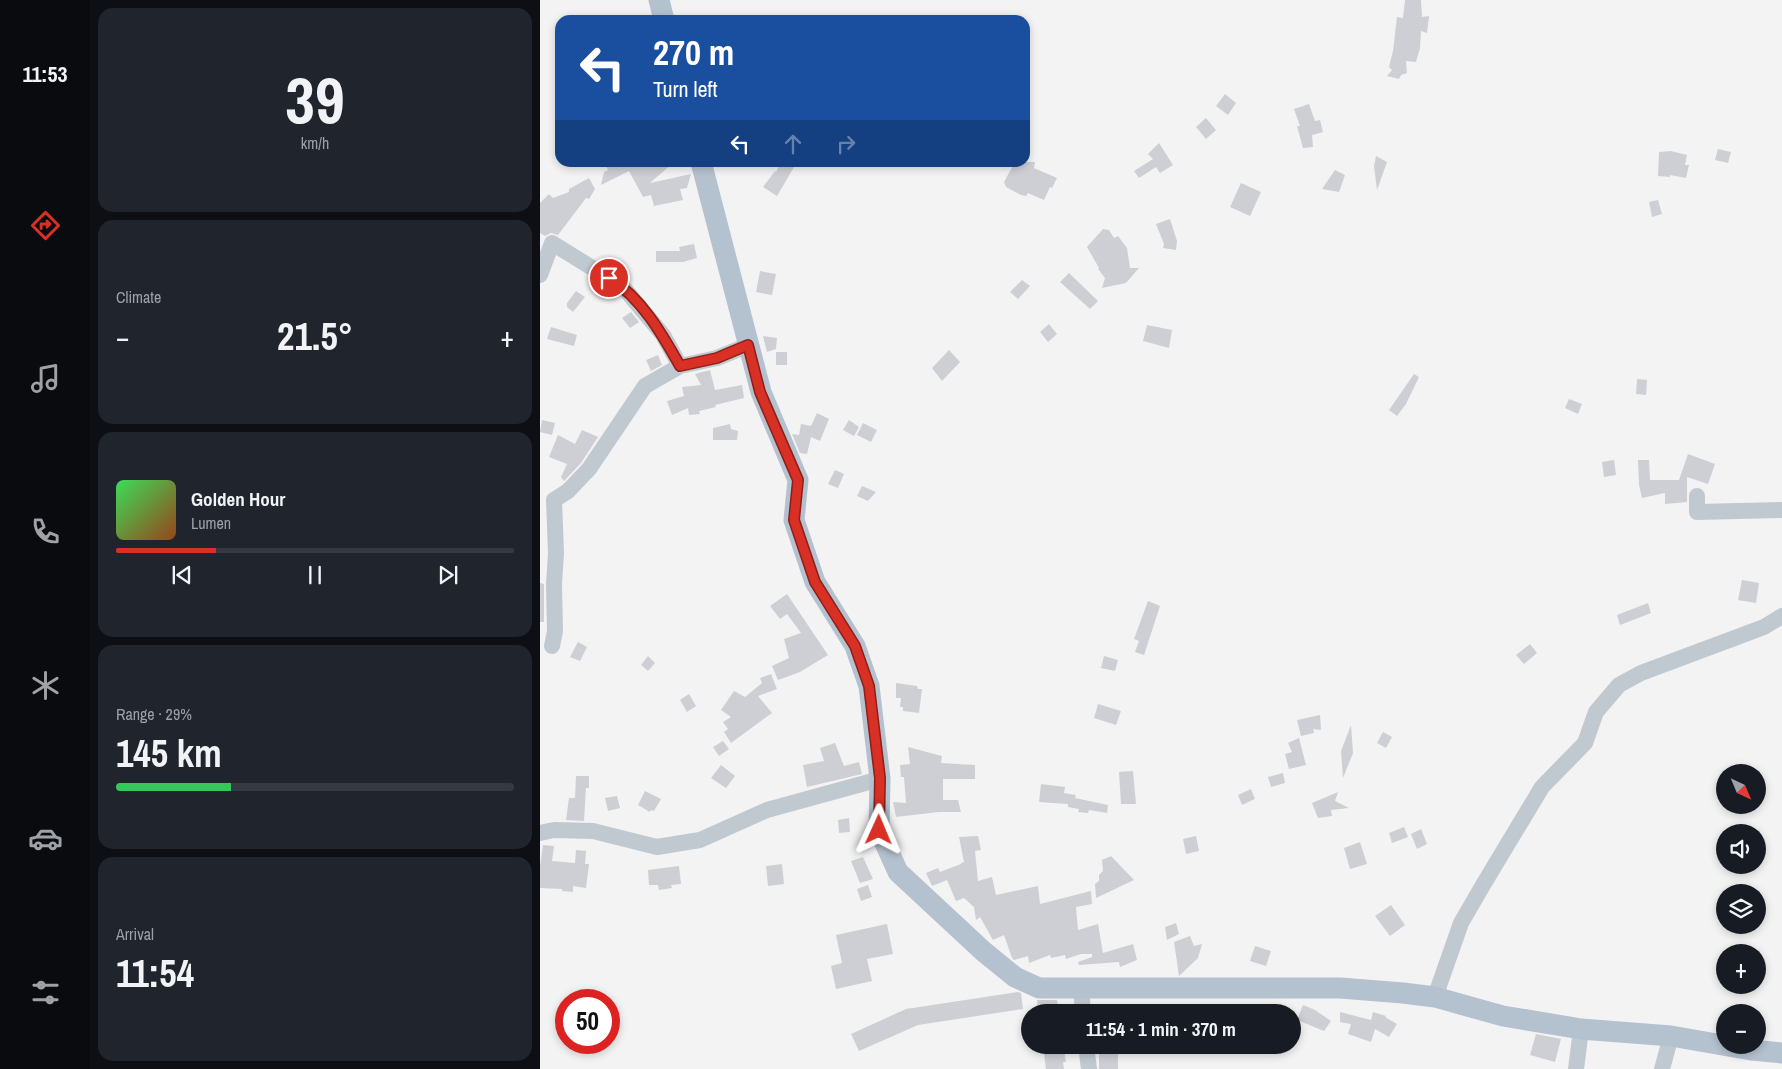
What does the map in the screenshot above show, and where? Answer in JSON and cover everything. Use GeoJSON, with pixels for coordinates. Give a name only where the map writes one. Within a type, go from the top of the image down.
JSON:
{"type":"FeatureCollection","features":[{"type":"Feature","properties":{"kind":"main road"},"geometry":{"type":"LineString","coordinates":[[659,0],[663,15]]}},
{"type":"Feature","properties":{"kind":"main road"},"geometry":{"type":"LineString","coordinates":[[702,167],[760,392],[798,480],[794,520],[815,582],[855,646],[869,686],[880,778],[879,830],[898,872],[983,951],[1015,977],[1039,988],[1340,988],[1435,997],[1503,1016],[1581,1029],[1671,1036],[1751,1050],[1782,1053]]}},
{"type":"Feature","properties":{"kind":"street"},"geometry":{"type":"LineString","coordinates":[[540,275],[552,243],[623,287],[662,335],[680,366]]}},
{"type":"Feature","properties":{"kind":"street"},"geometry":{"type":"LineString","coordinates":[[552,646],[555,631],[554,584],[556,553],[554,500],[568,491],[589,469],[645,386],[680,366],[717,358],[748,345]]}},
{"type":"Feature","properties":{"kind":"street"},"geometry":{"type":"LineString","coordinates":[[1697,496],[1697,512],[1782,510]]}},
{"type":"Feature","properties":{"kind":"street"},"geometry":{"type":"LineString","coordinates":[[1435,997],[1461,923],[1483,885],[1542,788],[1585,743],[1596,712],[1619,685],[1641,673],[1764,627],[1782,616]]}},
{"type":"Feature","properties":{"kind":"street"},"geometry":{"type":"LineString","coordinates":[[540,833],[554,830],[594,831],[657,847],[700,840],[767,810],[880,778]]}},
{"type":"Feature","properties":{"kind":"street"},"geometry":{"type":"LineString","coordinates":[[1081,987],[1082,1004]]}},
{"type":"Feature","properties":{"kind":"street"},"geometry":{"type":"LineString","coordinates":[[1576,1069],[1581,1029]]}},
{"type":"Feature","properties":{"kind":"street"},"geometry":{"type":"LineString","coordinates":[[1662,1069],[1671,1036]]}},
{"type":"Feature","properties":{"kind":"street"},"geometry":{"type":"LineString","coordinates":[[1087,1054],[1089,1069]]}},
{"type":"Feature","properties":{"kind":"building"},"geometry":{"type":"Polygon","coordinates":[[[1405,0],[1421,0],[1422,17],[1429,16],[1427,33],[1421,31],[1420,48],[1416,62],[1406,61],[1407,73],[1401,75],[1399,79],[1387,76],[1392,70],[1389,67],[1397,17],[1403,18],[1405,0]]]}},
{"type":"Feature","properties":{"kind":"building"},"geometry":{"type":"Polygon","coordinates":[[[1225,94],[1236,103],[1228,115],[1216,106],[1225,94]]]}},
{"type":"Feature","properties":{"kind":"building"},"geometry":{"type":"Polygon","coordinates":[[[1309,104],[1315,121],[1320,120],[1323,132],[1312,135],[1313,147],[1303,148],[1297,126],[1300,126],[1294,109],[1309,104]]]}},
{"type":"Feature","properties":{"kind":"building"},"geometry":{"type":"Polygon","coordinates":[[[1206,118],[1216,130],[1206,139],[1196,127],[1206,118]]]}},
{"type":"Feature","properties":{"kind":"building"},"geometry":{"type":"Polygon","coordinates":[[[1159,143],[1173,165],[1160,173],[1156,167],[1139,178],[1134,171],[1153,159],[1148,154],[1159,143]]]}},
{"type":"Feature","properties":{"kind":"building"},"geometry":{"type":"Polygon","coordinates":[[[1718,149],[1731,152],[1728,163],[1715,160],[1718,149]]]}},
{"type":"Feature","properties":{"kind":"building"},"geometry":{"type":"Polygon","coordinates":[[[1671,151],[1687,155],[1685,165],[1689,165],[1686,178],[1670,175],[1670,177],[1658,176],[1659,152],[1671,151]]]}},
{"type":"Feature","properties":{"kind":"building"},"geometry":{"type":"Polygon","coordinates":[[[1376,156],[1387,162],[1377,190],[1374,166],[1376,156]]]}},
{"type":"Feature","properties":{"kind":"building"},"geometry":{"type":"Polygon","coordinates":[[[1030,162],[1035,162],[1034,168],[1057,178],[1044,200],[1028,193],[1026,196],[1021,195],[1006,187],[1004,182],[1012,167],[1030,167],[1030,162]]]}},
{"type":"Feature","properties":{"kind":"building"},"geometry":{"type":"Polygon","coordinates":[[[606,167],[668,167],[650,183],[691,174],[687,188],[680,189],[683,200],[654,206],[651,195],[643,197],[629,171],[601,185],[604,172],[608,170],[606,167]]]}},
{"type":"Feature","properties":{"kind":"building"},"geometry":{"type":"Polygon","coordinates":[[[778,167],[794,167],[777,196],[763,187],[778,167]]]}},
{"type":"Feature","properties":{"kind":"building"},"geometry":{"type":"Polygon","coordinates":[[[1335,170],[1345,175],[1339,192],[1322,189],[1335,170]]]}},
{"type":"Feature","properties":{"kind":"building"},"geometry":{"type":"Polygon","coordinates":[[[589,178],[595,189],[589,199],[586,198],[558,235],[551,233],[545,236],[540,233],[540,203],[549,194],[553,198],[569,192],[569,189],[589,178]]]}},
{"type":"Feature","properties":{"kind":"building"},"geometry":{"type":"Polygon","coordinates":[[[1241,183],[1261,192],[1250,216],[1230,207],[1241,183]]]}},
{"type":"Feature","properties":{"kind":"building"},"geometry":{"type":"Polygon","coordinates":[[[1658,200],[1662,214],[1652,217],[1649,202],[1658,200]]]}},
{"type":"Feature","properties":{"kind":"building"},"geometry":{"type":"Polygon","coordinates":[[[1170,219],[1177,241],[1176,250],[1163,248],[1164,244],[1156,224],[1170,219]]]}},
{"type":"Feature","properties":{"kind":"building"},"geometry":{"type":"Polygon","coordinates":[[[1103,229],[1109,230],[1114,238],[1118,236],[1127,248],[1130,268],[1139,268],[1126,283],[1102,288],[1105,278],[1098,269],[1087,247],[1103,229]]]}},
{"type":"Feature","properties":{"kind":"building"},"geometry":{"type":"Polygon","coordinates":[[[694,244],[697,258],[683,262],[656,262],[656,251],[680,251],[679,247],[694,244]]]}},
{"type":"Feature","properties":{"kind":"building"},"geometry":{"type":"Polygon","coordinates":[[[760,271],[776,274],[772,295],[756,292],[760,271]]]}},
{"type":"Feature","properties":{"kind":"building"},"geometry":{"type":"Polygon","coordinates":[[[1069,273],[1098,301],[1090,309],[1060,282],[1069,273]]]}},
{"type":"Feature","properties":{"kind":"building"},"geometry":{"type":"Polygon","coordinates":[[[1022,280],[1030,286],[1018,299],[1010,292],[1022,280]]]}},
{"type":"Feature","properties":{"kind":"building"},"geometry":{"type":"Polygon","coordinates":[[[576,291],[585,297],[573,312],[567,307],[567,303],[576,291]]]}},
{"type":"Feature","properties":{"kind":"building"},"geometry":{"type":"Polygon","coordinates":[[[631,312],[639,322],[630,328],[622,318],[631,312]]]}},
{"type":"Feature","properties":{"kind":"building"},"geometry":{"type":"Polygon","coordinates":[[[1049,324],[1057,334],[1048,342],[1040,332],[1049,324]]]}},
{"type":"Feature","properties":{"kind":"building"},"geometry":{"type":"Polygon","coordinates":[[[1147,325],[1172,330],[1169,348],[1143,341],[1147,325]]]}},
{"type":"Feature","properties":{"kind":"building"},"geometry":{"type":"Polygon","coordinates":[[[551,327],[577,335],[574,346],[547,339],[551,327]]]}},
{"type":"Feature","properties":{"kind":"building"},"geometry":{"type":"Polygon","coordinates":[[[763,336],[777,338],[776,349],[767,352],[763,336]]]}},
{"type":"Feature","properties":{"kind":"building"},"geometry":{"type":"Polygon","coordinates":[[[949,350],[960,362],[942,381],[932,368],[949,350]]]}},
{"type":"Feature","properties":{"kind":"building"},"geometry":{"type":"Polygon","coordinates":[[[776,352],[787,352],[787,365],[776,365],[776,352]]]}},
{"type":"Feature","properties":{"kind":"building"},"geometry":{"type":"Polygon","coordinates":[[[658,355],[662,365],[651,371],[646,360],[658,355]]]}},
{"type":"Feature","properties":{"kind":"building"},"geometry":{"type":"Polygon","coordinates":[[[710,370],[715,390],[742,385],[744,398],[715,405],[716,407],[699,411],[700,414],[689,415],[688,408],[672,415],[667,401],[684,396],[682,387],[701,385],[695,374],[710,370]]]}},
{"type":"Feature","properties":{"kind":"building"},"geometry":{"type":"Polygon","coordinates":[[[1414,374],[1419,377],[1406,404],[1397,416],[1389,410],[1414,374]]]}},
{"type":"Feature","properties":{"kind":"building"},"geometry":{"type":"Polygon","coordinates":[[[1637,379],[1647,380],[1646,395],[1636,394],[1637,379]]]}},
{"type":"Feature","properties":{"kind":"building"},"geometry":{"type":"Polygon","coordinates":[[[1569,399],[1582,404],[1578,414],[1565,408],[1569,399]]]}},
{"type":"Feature","properties":{"kind":"building"},"geometry":{"type":"Polygon","coordinates":[[[817,413],[829,419],[820,441],[811,437],[807,454],[800,453],[792,434],[799,435],[801,424],[811,426],[817,413]]]}},
{"type":"Feature","properties":{"kind":"building"},"geometry":{"type":"Polygon","coordinates":[[[542,420],[555,423],[552,435],[540,432],[542,420]]]}},
{"type":"Feature","properties":{"kind":"building"},"geometry":{"type":"Polygon","coordinates":[[[849,420],[859,427],[854,436],[843,430],[849,420]]]}},
{"type":"Feature","properties":{"kind":"building"},"geometry":{"type":"Polygon","coordinates":[[[863,423],[877,430],[871,442],[857,435],[863,423]]]}},
{"type":"Feature","properties":{"kind":"building"},"geometry":{"type":"Polygon","coordinates":[[[730,424],[731,429],[738,431],[737,440],[713,440],[713,428],[730,424]]]}},
{"type":"Feature","properties":{"kind":"building"},"geometry":{"type":"Polygon","coordinates":[[[582,430],[598,437],[581,463],[564,481],[561,477],[567,464],[549,457],[558,435],[575,444],[582,430]]]}},
{"type":"Feature","properties":{"kind":"building"},"geometry":{"type":"Polygon","coordinates":[[[1688,454],[1715,464],[1708,484],[1687,477],[1687,502],[1665,504],[1665,493],[1642,498],[1639,485],[1638,460],[1649,460],[1650,480],[1679,480],[1688,454]]]}},
{"type":"Feature","properties":{"kind":"building"},"geometry":{"type":"Polygon","coordinates":[[[1614,460],[1616,475],[1604,477],[1602,462],[1614,460]]]}},
{"type":"Feature","properties":{"kind":"building"},"geometry":{"type":"Polygon","coordinates":[[[835,470],[844,474],[838,488],[828,484],[835,470]]]}},
{"type":"Feature","properties":{"kind":"building"},"geometry":{"type":"Polygon","coordinates":[[[862,486],[876,492],[868,501],[857,496],[862,486]]]}},
{"type":"Feature","properties":{"kind":"building"},"geometry":{"type":"Polygon","coordinates":[[[1742,580],[1759,583],[1756,603],[1738,600],[1742,580]]]}},
{"type":"Feature","properties":{"kind":"building"},"geometry":{"type":"Polygon","coordinates":[[[540,583],[544,584],[544,622],[540,622],[540,583]]]}},
{"type":"Feature","properties":{"kind":"building"},"geometry":{"type":"Polygon","coordinates":[[[787,594],[828,655],[800,672],[778,680],[772,666],[789,658],[784,639],[801,633],[787,614],[780,619],[770,606],[787,594]]]}},
{"type":"Feature","properties":{"kind":"building"},"geometry":{"type":"Polygon","coordinates":[[[1148,601],[1160,606],[1144,655],[1135,652],[1139,641],[1134,639],[1148,601]]]}},
{"type":"Feature","properties":{"kind":"building"},"geometry":{"type":"Polygon","coordinates":[[[1648,603],[1651,613],[1620,625],[1617,615],[1648,603]]]}},
{"type":"Feature","properties":{"kind":"building"},"geometry":{"type":"Polygon","coordinates":[[[578,642],[587,647],[580,661],[570,657],[578,642]]]}},
{"type":"Feature","properties":{"kind":"building"},"geometry":{"type":"Polygon","coordinates":[[[1530,644],[1537,653],[1524,664],[1516,655],[1530,644]]]}},
{"type":"Feature","properties":{"kind":"building"},"geometry":{"type":"Polygon","coordinates":[[[648,656],[655,663],[648,671],[641,665],[648,656]]]}},
{"type":"Feature","properties":{"kind":"building"},"geometry":{"type":"Polygon","coordinates":[[[1104,656],[1118,660],[1115,671],[1101,668],[1104,656]]]}},
{"type":"Feature","properties":{"kind":"building"},"geometry":{"type":"Polygon","coordinates":[[[771,674],[777,689],[758,696],[772,713],[731,743],[724,732],[728,729],[723,722],[731,717],[721,710],[734,691],[745,697],[762,683],[760,678],[771,674]]]}},
{"type":"Feature","properties":{"kind":"building"},"geometry":{"type":"Polygon","coordinates":[[[896,683],[917,686],[918,689],[922,689],[919,713],[903,711],[903,707],[900,707],[901,698],[896,698],[896,683]]]}},
{"type":"Feature","properties":{"kind":"building"},"geometry":{"type":"Polygon","coordinates":[[[689,694],[696,706],[687,712],[680,700],[689,694]]]}},
{"type":"Feature","properties":{"kind":"building"},"geometry":{"type":"Polygon","coordinates":[[[1098,704],[1121,711],[1116,725],[1094,718],[1098,704]]]}},
{"type":"Feature","properties":{"kind":"building"},"geometry":{"type":"Polygon","coordinates":[[[1320,715],[1321,730],[1313,729],[1314,733],[1301,736],[1297,720],[1320,715]]]}},
{"type":"Feature","properties":{"kind":"building"},"geometry":{"type":"Polygon","coordinates":[[[1351,725],[1353,753],[1343,778],[1341,751],[1351,725]]]}},
{"type":"Feature","properties":{"kind":"building"},"geometry":{"type":"Polygon","coordinates":[[[1383,732],[1392,737],[1386,748],[1377,743],[1383,732]]]}},
{"type":"Feature","properties":{"kind":"building"},"geometry":{"type":"Polygon","coordinates":[[[1299,738],[1306,765],[1289,769],[1285,754],[1292,752],[1288,743],[1299,738]]]}},
{"type":"Feature","properties":{"kind":"building"},"geometry":{"type":"Polygon","coordinates":[[[723,741],[729,749],[719,756],[713,747],[723,741]]]}},
{"type":"Feature","properties":{"kind":"building"},"geometry":{"type":"Polygon","coordinates":[[[835,743],[844,766],[859,762],[862,774],[807,787],[803,765],[824,761],[820,748],[835,743]]]}},
{"type":"Feature","properties":{"kind":"building"},"geometry":{"type":"Polygon","coordinates":[[[908,747],[942,756],[941,763],[975,765],[975,779],[943,779],[943,800],[958,800],[961,812],[939,812],[896,817],[893,802],[906,803],[904,777],[901,777],[900,765],[910,764],[908,747]]]}},
{"type":"Feature","properties":{"kind":"building"},"geometry":{"type":"Polygon","coordinates":[[[721,765],[735,776],[726,788],[711,778],[721,765]]]}},
{"type":"Feature","properties":{"kind":"building"},"geometry":{"type":"Polygon","coordinates":[[[1133,771],[1136,804],[1121,804],[1119,772],[1133,771]]]}},
{"type":"Feature","properties":{"kind":"building"},"geometry":{"type":"Polygon","coordinates":[[[1283,773],[1285,783],[1271,787],[1268,777],[1283,773]]]}},
{"type":"Feature","properties":{"kind":"building"},"geometry":{"type":"Polygon","coordinates":[[[576,776],[589,776],[589,788],[586,788],[584,821],[566,820],[569,798],[575,798],[576,776]]]}},
{"type":"Feature","properties":{"kind":"building"},"geometry":{"type":"Polygon","coordinates":[[[1041,784],[1065,787],[1064,793],[1076,795],[1075,798],[1108,805],[1107,813],[1089,810],[1088,813],[1078,812],[1079,809],[1068,807],[1068,804],[1039,802],[1041,784]]]}},
{"type":"Feature","properties":{"kind":"building"},"geometry":{"type":"Polygon","coordinates":[[[1251,789],[1255,799],[1242,805],[1238,795],[1251,789]]]}},
{"type":"Feature","properties":{"kind":"building"},"geometry":{"type":"Polygon","coordinates":[[[645,791],[661,799],[654,811],[651,810],[650,812],[638,805],[645,791]]]}},
{"type":"Feature","properties":{"kind":"building"},"geometry":{"type":"Polygon","coordinates":[[[1338,792],[1335,801],[1349,808],[1331,810],[1332,816],[1318,818],[1312,803],[1338,792]]]}},
{"type":"Feature","properties":{"kind":"building"},"geometry":{"type":"Polygon","coordinates":[[[617,796],[620,808],[608,811],[605,798],[617,796]]]}},
{"type":"Feature","properties":{"kind":"building"},"geometry":{"type":"Polygon","coordinates":[[[849,818],[850,832],[839,833],[838,820],[849,818]]]}},
{"type":"Feature","properties":{"kind":"building"},"geometry":{"type":"Polygon","coordinates":[[[1404,827],[1408,837],[1392,843],[1389,833],[1404,827]]]}},
{"type":"Feature","properties":{"kind":"building"},"geometry":{"type":"Polygon","coordinates":[[[1421,829],[1427,844],[1417,849],[1411,834],[1421,829]]]}},
{"type":"Feature","properties":{"kind":"building"},"geometry":{"type":"Polygon","coordinates":[[[978,836],[981,850],[975,851],[978,881],[992,877],[996,895],[1038,886],[1040,904],[1091,891],[1092,904],[1076,907],[1078,930],[1098,924],[1103,953],[1133,944],[1137,960],[1120,967],[1119,962],[1079,965],[1078,962],[1092,957],[1092,954],[1081,954],[1066,959],[1065,955],[1051,958],[1050,955],[1029,963],[1028,956],[1014,960],[1004,935],[993,940],[980,917],[976,920],[974,907],[964,898],[956,901],[947,880],[932,886],[926,873],[938,868],[940,872],[964,862],[959,837],[978,836]]]}},
{"type":"Feature","properties":{"kind":"building"},"geometry":{"type":"Polygon","coordinates":[[[1196,836],[1199,851],[1186,854],[1183,839],[1196,836]]]}},
{"type":"Feature","properties":{"kind":"building"},"geometry":{"type":"Polygon","coordinates":[[[1360,842],[1367,864],[1350,869],[1344,848],[1360,842]]]}},
{"type":"Feature","properties":{"kind":"building"},"geometry":{"type":"Polygon","coordinates":[[[543,845],[554,846],[552,861],[575,863],[576,850],[586,851],[585,864],[589,864],[586,888],[573,886],[573,892],[562,891],[562,889],[540,888],[540,866],[543,845]]]}},
{"type":"Feature","properties":{"kind":"building"},"geometry":{"type":"Polygon","coordinates":[[[1111,856],[1134,880],[1096,898],[1095,884],[1099,881],[1099,875],[1103,871],[1102,860],[1111,856]]]}},
{"type":"Feature","properties":{"kind":"building"},"geometry":{"type":"Polygon","coordinates":[[[863,857],[873,879],[860,883],[851,861],[863,857]]]}},
{"type":"Feature","properties":{"kind":"building"},"geometry":{"type":"Polygon","coordinates":[[[782,864],[784,884],[768,886],[766,866],[782,864]]]}},
{"type":"Feature","properties":{"kind":"building"},"geometry":{"type":"Polygon","coordinates":[[[679,866],[681,884],[671,885],[672,888],[659,890],[658,885],[649,885],[648,870],[679,866]]]}},
{"type":"Feature","properties":{"kind":"building"},"geometry":{"type":"Polygon","coordinates":[[[868,885],[872,897],[861,901],[857,889],[868,885]]]}},
{"type":"Feature","properties":{"kind":"building"},"geometry":{"type":"Polygon","coordinates":[[[1391,905],[1405,925],[1390,936],[1375,916],[1391,905]]]}},
{"type":"Feature","properties":{"kind":"building"},"geometry":{"type":"Polygon","coordinates":[[[1176,923],[1179,934],[1167,940],[1165,927],[1176,923]]]}},
{"type":"Feature","properties":{"kind":"building"},"geometry":{"type":"Polygon","coordinates":[[[887,924],[893,954],[867,959],[872,981],[836,989],[831,966],[842,963],[836,935],[887,924]]]}},
{"type":"Feature","properties":{"kind":"building"},"geometry":{"type":"Polygon","coordinates":[[[1190,936],[1194,946],[1202,944],[1198,958],[1179,976],[1174,942],[1190,936]]]}},
{"type":"Feature","properties":{"kind":"building"},"geometry":{"type":"Polygon","coordinates":[[[1255,946],[1271,951],[1266,966],[1250,961],[1255,946]]]}},
{"type":"Feature","properties":{"kind":"building"},"geometry":{"type":"Polygon","coordinates":[[[1018,992],[1021,993],[1022,1004],[1021,1009],[918,1025],[859,1051],[851,1034],[906,1009],[1018,992]]]}},
{"type":"Feature","properties":{"kind":"building"},"geometry":{"type":"Polygon","coordinates":[[[1037,1000],[1057,1000],[1058,1004],[1037,1004],[1037,1000]]]}},
{"type":"Feature","properties":{"kind":"building"},"geometry":{"type":"Polygon","coordinates":[[[1303,1005],[1315,1010],[1331,1021],[1324,1031],[1301,1022],[1303,1005]]]}},
{"type":"Feature","properties":{"kind":"building"},"geometry":{"type":"Polygon","coordinates":[[[1340,1012],[1371,1020],[1373,1012],[1386,1016],[1397,1024],[1389,1037],[1375,1029],[1371,1042],[1348,1034],[1351,1024],[1340,1022],[1340,1012]]]}},
{"type":"Feature","properties":{"kind":"building"},"geometry":{"type":"Polygon","coordinates":[[[1536,1034],[1561,1039],[1555,1062],[1530,1055],[1536,1034]]]}},
{"type":"Feature","properties":{"kind":"building"},"geometry":{"type":"Polygon","coordinates":[[[1044,1054],[1065,1054],[1066,1062],[1063,1062],[1064,1069],[1046,1069],[1044,1054]]]}},
{"type":"Feature","properties":{"kind":"building"},"geometry":{"type":"Polygon","coordinates":[[[1099,1054],[1118,1054],[1118,1069],[1099,1069],[1099,1054]]]}},
{"type":"Feature","properties":{"kind":"route"},"geometry":{"type":"LineString","coordinates":[[609,278],[623,287],[648,316],[662,335],[680,366],[717,358],[748,345],[760,392],[798,480],[794,520],[815,582],[855,646],[869,686],[874,711],[880,778],[879,830]]}}]}
